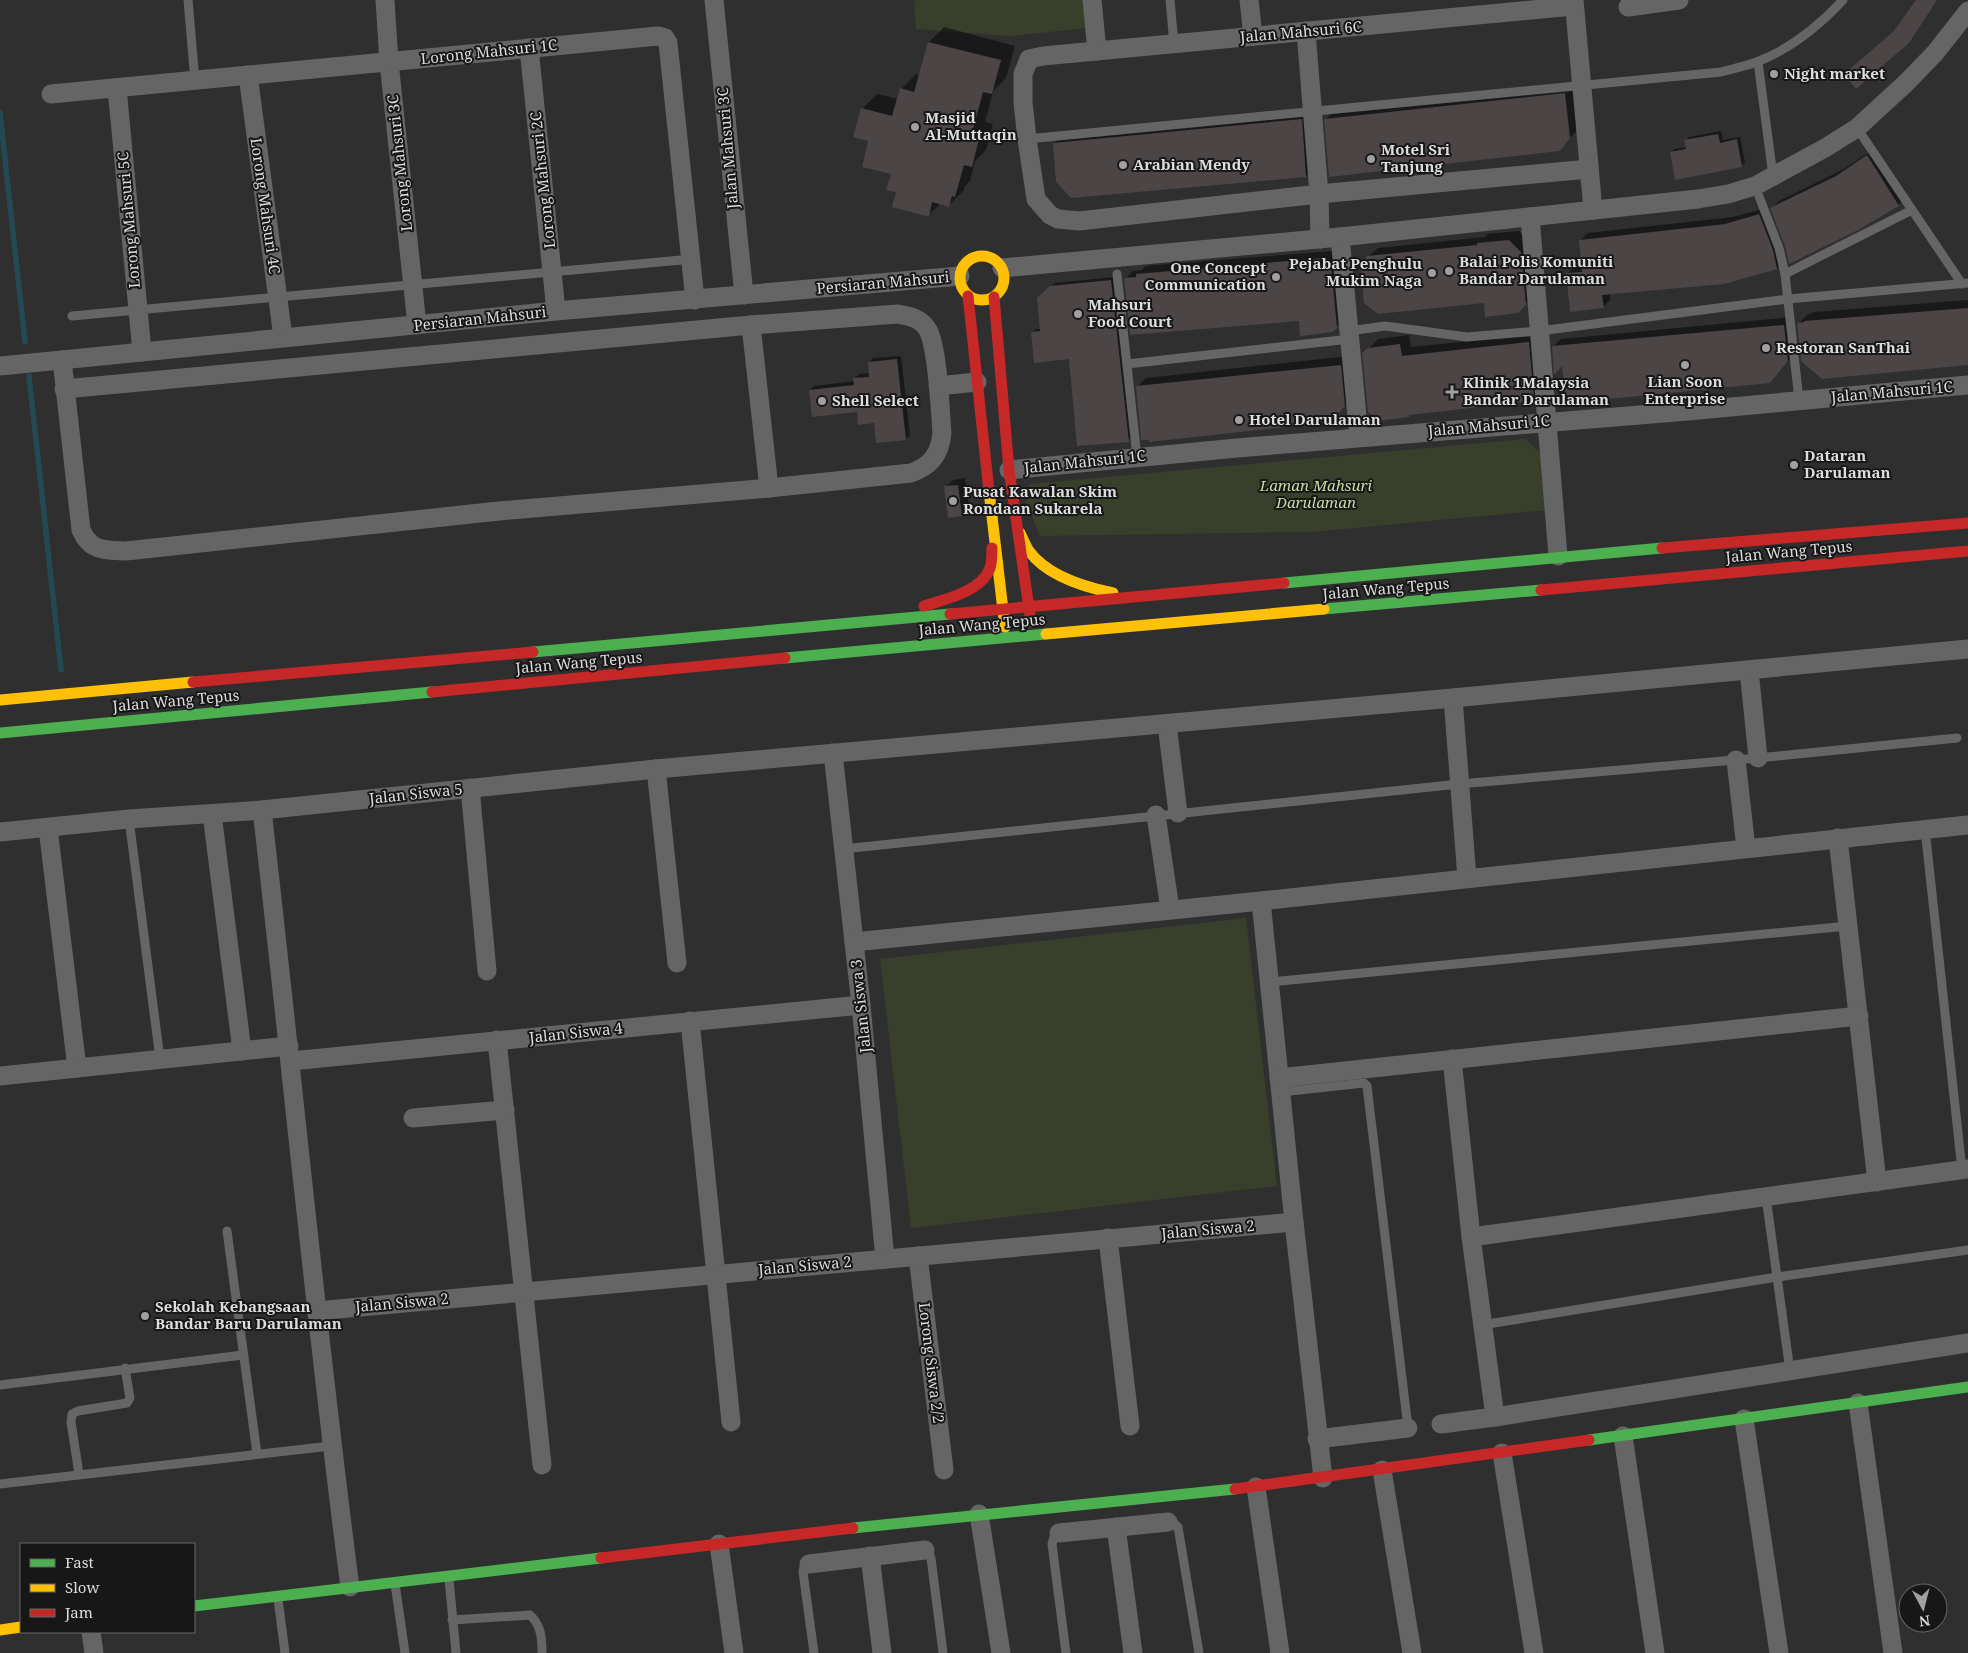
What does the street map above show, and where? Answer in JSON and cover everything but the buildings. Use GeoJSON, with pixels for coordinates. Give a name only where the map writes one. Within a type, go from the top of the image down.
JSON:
{"type":"FeatureCollection","features":[{"type":"Feature","properties":{"kind":"main road"},"geometry":{"type":"LineString","coordinates":[[982,256],[990,257],[997,262],[1002,268],[1005,281],[1003,287],[994,297],[986,300],[977,300],[968,296],[962,288],[960,276],[962,268],[974,258],[982,256]]}},
{"type":"Feature","properties":{"kind":"main road"},"geometry":{"type":"LineString","coordinates":[[968,296],[1006,638]]}},
{"type":"Feature","properties":{"kind":"main road"},"geometry":{"type":"LineString","coordinates":[[994,297],[1009,470],[1032,635]]}},
{"type":"Feature","properties":{"kind":"main road","name":"Jalan Wang Tepus"},"geometry":{"type":"LineString","coordinates":[[0,700],[1135,597],[1558,556],[1968,523]]}},
{"type":"Feature","properties":{"kind":"main road"},"geometry":{"type":"LineString","coordinates":[[1018,528],[1030,553],[1063,577],[1096,590],[1135,597]]}},
{"type":"Feature","properties":{"kind":"main road"},"geometry":{"type":"LineString","coordinates":[[890,619],[972,587],[986,574],[991,565],[994,534]]}},
{"type":"Feature","properties":{"kind":"main road","name":"Jalan Wang Tepus"},"geometry":{"type":"LineString","coordinates":[[0,733],[1032,635],[1968,550]]}},
{"type":"Feature","properties":{"kind":"main road"},"geometry":{"type":"LineString","coordinates":[[195,1606],[980,1514],[1256,1487],[1968,1387]]}},
{"type":"Feature","properties":{"kind":"main road"},"geometry":{"type":"LineString","coordinates":[[0,1630],[20,1627]]}},
{"type":"Feature","properties":{"kind":"street","name":"Lorong Mahsuri 3C"},"geometry":{"type":"LineString","coordinates":[[385,0],[389,62],[417,325]]}},
{"type":"Feature","properties":{"kind":"street","name":"Jalan Mahsuri 3C"},"geometry":{"type":"LineString","coordinates":[[714,0],[744,295]]}},
{"type":"Feature","properties":{"kind":"street"},"geometry":{"type":"LineString","coordinates":[[1092,0],[1097,51]]}},
{"type":"Feature","properties":{"kind":"street"},"geometry":{"type":"LineString","coordinates":[[1249,0],[1253,36]]}},
{"type":"Feature","properties":{"kind":"street"},"geometry":{"type":"LineString","coordinates":[[1628,6],[1679,0]]}},
{"type":"Feature","properties":{"kind":"street"},"geometry":{"type":"LineString","coordinates":[[1574,3],[1593,210]]}},
{"type":"Feature","properties":{"kind":"street","name":"Jalan Mahsuri 6C"},"geometry":{"type":"LineString","coordinates":[[1027,139],[1023,102],[1024,74],[1029,59],[1574,3]]}},
{"type":"Feature","properties":{"kind":"street"},"geometry":{"type":"LineString","coordinates":[[1002,268],[1340,237],[1698,199],[1728,194],[1755,186],[1826,148],[1857,128],[1906,83],[1934,53],[1968,11]]}},
{"type":"Feature","properties":{"kind":"street"},"geometry":{"type":"LineString","coordinates":[[1306,31],[1319,194],[1320,239]]}},
{"type":"Feature","properties":{"kind":"street","name":"Lorong Mahsuri 1C"},"geometry":{"type":"LineString","coordinates":[[51,94],[658,36],[664,38],[668,43],[695,300]]}},
{"type":"Feature","properties":{"kind":"street","name":"Lorong Mahsuri 2C"},"geometry":{"type":"LineString","coordinates":[[529,48],[556,312]]}},
{"type":"Feature","properties":{"kind":"street","name":"Lorong Mahsuri 4C"},"geometry":{"type":"LineString","coordinates":[[248,76],[282,337]]}},
{"type":"Feature","properties":{"kind":"street","name":"Lorong Mahsuri 5C"},"geometry":{"type":"LineString","coordinates":[[117,88],[142,352]]}},
{"type":"Feature","properties":{"kind":"street"},"geometry":{"type":"LineString","coordinates":[[1027,139],[1036,198],[1046,212],[1058,219],[1088,220],[1319,194],[1589,169]]}},
{"type":"Feature","properties":{"kind":"street"},"geometry":{"type":"LineString","coordinates":[[1530,217],[1558,556]]}},
{"type":"Feature","properties":{"kind":"street"},"geometry":{"type":"LineString","coordinates":[[1340,237],[1359,437]]}},
{"type":"Feature","properties":{"kind":"street","name":"Persiaran Mahsuri"},"geometry":{"type":"LineString","coordinates":[[0,366],[282,337],[960,276]]}},
{"type":"Feature","properties":{"kind":"street"},"geometry":{"type":"LineString","coordinates":[[837,287],[841,318]]}},
{"type":"Feature","properties":{"kind":"street"},"geometry":{"type":"LineString","coordinates":[[62,360],[64,389],[81,530],[90,544],[98,549],[107,550],[126,551],[499,512],[769,488],[911,473],[921,470],[937,455],[942,433],[938,386],[928,330],[918,319],[898,314],[751,324],[64,389]]}},
{"type":"Feature","properties":{"kind":"street"},"geometry":{"type":"LineString","coordinates":[[751,324],[769,488]]}},
{"type":"Feature","properties":{"kind":"street"},"geometry":{"type":"LineString","coordinates":[[938,386],[977,382]]}},
{"type":"Feature","properties":{"kind":"street","name":"Jalan Mahsuri 1C"},"geometry":{"type":"LineString","coordinates":[[1009,470],[1359,437],[1968,385]]}},
{"type":"Feature","properties":{"kind":"street","name":"Jalan Siswa 5"},"geometry":{"type":"LineString","coordinates":[[0,832],[130,819],[262,810],[656,769],[1453,698],[1968,648]]}},
{"type":"Feature","properties":{"kind":"street"},"geometry":{"type":"LineString","coordinates":[[1749,670],[1758,758]]}},
{"type":"Feature","properties":{"kind":"street"},"geometry":{"type":"LineString","coordinates":[[1453,698],[1467,878]]}},
{"type":"Feature","properties":{"kind":"street"},"geometry":{"type":"LineString","coordinates":[[1167,724],[1178,813]]}},
{"type":"Feature","properties":{"kind":"street","name":"Jalan Siswa 3"},"geometry":{"type":"LineString","coordinates":[[833,753],[861,1005],[885,1259]]}},
{"type":"Feature","properties":{"kind":"street"},"geometry":{"type":"LineString","coordinates":[[1736,760],[1746,848]]}},
{"type":"Feature","properties":{"kind":"street"},"geometry":{"type":"LineString","coordinates":[[656,769],[677,963]]}},
{"type":"Feature","properties":{"kind":"street"},"geometry":{"type":"LineString","coordinates":[[470,788],[487,971]]}},
{"type":"Feature","properties":{"kind":"street"},"geometry":{"type":"LineString","coordinates":[[262,810],[290,1053],[331,1446],[350,1587]]}},
{"type":"Feature","properties":{"kind":"street"},"geometry":{"type":"LineString","coordinates":[[212,814],[242,1050]]}},
{"type":"Feature","properties":{"kind":"street"},"geometry":{"type":"LineString","coordinates":[[1156,815],[1170,909]]}},
{"type":"Feature","properties":{"kind":"street"},"geometry":{"type":"LineString","coordinates":[[854,942],[1261,901],[1968,824]]}},
{"type":"Feature","properties":{"kind":"street"},"geometry":{"type":"LineString","coordinates":[[48,828],[77,1068]]}},
{"type":"Feature","properties":{"kind":"street"},"geometry":{"type":"LineString","coordinates":[[1838,838],[1877,1182]]}},
{"type":"Feature","properties":{"kind":"street"},"geometry":{"type":"LineString","coordinates":[[1261,901],[1317,1439],[1323,1478]]}},
{"type":"Feature","properties":{"kind":"street","name":"Jalan Siswa 4"},"geometry":{"type":"LineString","coordinates":[[0,1076],[242,1050],[290,1053],[497,1040],[861,1005]]}},
{"type":"Feature","properties":{"kind":"street"},"geometry":{"type":"LineString","coordinates":[[1280,1085],[1452,1059],[1858,1016]]}},
{"type":"Feature","properties":{"kind":"street"},"geometry":{"type":"LineString","coordinates":[[690,1021],[731,1422]]}},
{"type":"Feature","properties":{"kind":"street"},"geometry":{"type":"LineString","coordinates":[[497,1040],[542,1465]]}},
{"type":"Feature","properties":{"kind":"street"},"geometry":{"type":"LineString","coordinates":[[1452,1059],[1471,1238],[1495,1417]]}},
{"type":"Feature","properties":{"kind":"street"},"geometry":{"type":"LineString","coordinates":[[413,1118],[505,1110]]}},
{"type":"Feature","properties":{"kind":"street"},"geometry":{"type":"LineString","coordinates":[[1471,1238],[1965,1170]]}},
{"type":"Feature","properties":{"kind":"street","name":"Jalan Siswa 2"},"geometry":{"type":"LineString","coordinates":[[316,1310],[1294,1222]]}},
{"type":"Feature","properties":{"kind":"street"},"geometry":{"type":"LineString","coordinates":[[1108,1238],[1130,1426]]}},
{"type":"Feature","properties":{"kind":"street","name":"Lorong Siswa 2/2"},"geometry":{"type":"LineString","coordinates":[[918,1256],[944,1470]]}},
{"type":"Feature","properties":{"kind":"street"},"geometry":{"type":"LineString","coordinates":[[1440,1424],[1790,1372],[1968,1343]]}},
{"type":"Feature","properties":{"kind":"street"},"geometry":{"type":"LineString","coordinates":[[1858,1403],[1893,1653]]}},
{"type":"Feature","properties":{"kind":"street"},"geometry":{"type":"LineString","coordinates":[[1744,1419],[1779,1653]]}},
{"type":"Feature","properties":{"kind":"street"},"geometry":{"type":"LineString","coordinates":[[1317,1439],[1408,1428]]}},
{"type":"Feature","properties":{"kind":"street"},"geometry":{"type":"LineString","coordinates":[[1623,1436],[1655,1653]]}},
{"type":"Feature","properties":{"kind":"street"},"geometry":{"type":"LineString","coordinates":[[1502,1453],[1534,1653]]}},
{"type":"Feature","properties":{"kind":"street"},"geometry":{"type":"LineString","coordinates":[[1382,1470],[1412,1653]]}},
{"type":"Feature","properties":{"kind":"street"},"geometry":{"type":"LineString","coordinates":[[1256,1487],[1280,1653]]}},
{"type":"Feature","properties":{"kind":"street"},"geometry":{"type":"LineString","coordinates":[[980,1514],[1001,1653]]}},
{"type":"Feature","properties":{"kind":"street"},"geometry":{"type":"LineString","coordinates":[[1059,1533],[1168,1522]]}},
{"type":"Feature","properties":{"kind":"street"},"geometry":{"type":"LineString","coordinates":[[1116,1527],[1133,1653]]}},
{"type":"Feature","properties":{"kind":"street"},"geometry":{"type":"LineString","coordinates":[[719,1544],[734,1653]]}},
{"type":"Feature","properties":{"kind":"street"},"geometry":{"type":"LineString","coordinates":[[809,1564],[925,1550]]}},
{"type":"Feature","properties":{"kind":"street"},"geometry":{"type":"LineString","coordinates":[[870,1556],[882,1653]]}},
{"type":"Feature","properties":{"kind":"street"},"geometry":{"type":"LineString","coordinates":[[91,1633],[94,1653]]}},
{"type":"Feature","properties":{"kind":"lane"},"geometry":{"type":"LineString","coordinates":[[188,0],[195,81]]}},
{"type":"Feature","properties":{"kind":"lane"},"geometry":{"type":"LineString","coordinates":[[1170,0],[1174,44]]}},
{"type":"Feature","properties":{"kind":"lane"},"geometry":{"type":"LineString","coordinates":[[1027,139],[1721,72],[1758,62],[1793,44],[1832,12],[1843,0]]}},
{"type":"Feature","properties":{"kind":"lane"},"geometry":{"type":"LineString","coordinates":[[1758,62],[1773,176]]}},
{"type":"Feature","properties":{"kind":"lane"},"geometry":{"type":"LineString","coordinates":[[1857,128],[1965,284]]}},
{"type":"Feature","properties":{"kind":"lane"},"geometry":{"type":"LineString","coordinates":[[1755,186],[1779,248],[1785,274],[1798,400]]}},
{"type":"Feature","properties":{"kind":"lane"},"geometry":{"type":"LineString","coordinates":[[1785,274],[1912,210]]}},
{"type":"Feature","properties":{"kind":"lane"},"geometry":{"type":"LineString","coordinates":[[72,316],[692,259]]}},
{"type":"Feature","properties":{"kind":"lane"},"geometry":{"type":"LineString","coordinates":[[1117,274],[1137,457]]}},
{"type":"Feature","properties":{"kind":"lane"},"geometry":{"type":"LineString","coordinates":[[1127,364],[1350,335],[1385,326],[1467,337],[1539,331],[1788,299],[1965,284]]}},
{"type":"Feature","properties":{"kind":"lane"},"geometry":{"type":"LineString","coordinates":[[843,849],[1459,784],[1758,758],[1957,738]]}},
{"type":"Feature","properties":{"kind":"lane"},"geometry":{"type":"LineString","coordinates":[[130,819],[160,1059]]}},
{"type":"Feature","properties":{"kind":"lane"},"geometry":{"type":"LineString","coordinates":[[1925,829],[1965,1170]]}},
{"type":"Feature","properties":{"kind":"lane"},"geometry":{"type":"LineString","coordinates":[[1269,982],[1848,926]]}},
{"type":"Feature","properties":{"kind":"lane"},"geometry":{"type":"LineString","coordinates":[[1280,1085],[1364,1083],[1367,1086],[1408,1428]]}},
{"type":"Feature","properties":{"kind":"lane"},"geometry":{"type":"LineString","coordinates":[[1766,1197],[1790,1372]]}},
{"type":"Feature","properties":{"kind":"lane"},"geometry":{"type":"LineString","coordinates":[[227,1231],[257,1454]]}},
{"type":"Feature","properties":{"kind":"lane"},"geometry":{"type":"LineString","coordinates":[[1482,1325],[1777,1277],[1968,1250]]}},
{"type":"Feature","properties":{"kind":"lane"},"geometry":{"type":"LineString","coordinates":[[0,1385],[125,1368],[243,1355]]}},
{"type":"Feature","properties":{"kind":"lane"},"geometry":{"type":"LineString","coordinates":[[79,1474],[71,1422],[72,1414],[78,1411],[127,1403],[130,1398],[125,1368]]}},
{"type":"Feature","properties":{"kind":"lane"},"geometry":{"type":"LineString","coordinates":[[0,1484],[331,1446]]}},
{"type":"Feature","properties":{"kind":"lane"},"geometry":{"type":"LineString","coordinates":[[1168,1522],[1178,1527],[1199,1653]]}},
{"type":"Feature","properties":{"kind":"lane"},"geometry":{"type":"LineString","coordinates":[[1059,1533],[1054,1537],[1052,1544],[1066,1653]]}},
{"type":"Feature","properties":{"kind":"lane"},"geometry":{"type":"LineString","coordinates":[[925,1550],[931,1558],[943,1653]]}},
{"type":"Feature","properties":{"kind":"lane"},"geometry":{"type":"LineString","coordinates":[[809,1564],[804,1567],[803,1572],[814,1653]]}},
{"type":"Feature","properties":{"kind":"lane"},"geometry":{"type":"LineString","coordinates":[[449,1577],[456,1653]]}},
{"type":"Feature","properties":{"kind":"lane"},"geometry":{"type":"LineString","coordinates":[[395,1583],[405,1653]]}},
{"type":"Feature","properties":{"kind":"lane"},"geometry":{"type":"LineString","coordinates":[[277,1596],[285,1653]]}},
{"type":"Feature","properties":{"kind":"lane"},"geometry":{"type":"LineString","coordinates":[[452,1620],[530,1615],[537,1622],[540,1630],[542,1653]]}},
{"type":"Feature","properties":{"kind":"green space"},"geometry":{"type":"Polygon","coordinates":[[[914,0],[1084,0],[1087,28],[1010,36],[916,29],[914,0]]]}},
{"type":"Feature","properties":{"kind":"green space","name":"Laman Mahsuri Darulaman"},"geometry":{"type":"Polygon","coordinates":[[[1525,439],[1543,455],[1548,510],[1311,532],[1040,536],[1026,502],[1030,484],[1525,439]]]}},
{"type":"Feature","properties":{"kind":"green space"},"geometry":{"type":"Polygon","coordinates":[[[1246,918],[1277,1186],[911,1228],[880,959],[1246,918]]]}},
{"type":"Feature","properties":{"kind":"waterway"},"geometry":{"type":"LineString","coordinates":[[0,113],[25,342]]}},
{"type":"Feature","properties":{"kind":"waterway"},"geometry":{"type":"LineString","coordinates":[[29,376],[61,670]]}},
{"type":"Feature","properties":{"kind":"traffic: fast"},"geometry":{"type":"LineString","coordinates":[[1284,583],[1662,548]]}},
{"type":"Feature","properties":{"kind":"traffic: fast"},"geometry":{"type":"LineString","coordinates":[[1324,609],[1541,590]]}},
{"type":"Feature","properties":{"kind":"traffic: fast"},"geometry":{"type":"LineString","coordinates":[[533,652],[950,614]]}},
{"type":"Feature","properties":{"kind":"traffic: fast"},"geometry":{"type":"LineString","coordinates":[[785,658],[1046,634]]}},
{"type":"Feature","properties":{"kind":"traffic: fast"},"geometry":{"type":"LineString","coordinates":[[0,733],[432,692]]}},
{"type":"Feature","properties":{"kind":"traffic: fast"},"geometry":{"type":"LineString","coordinates":[[1589,1440],[1968,1387]]}},
{"type":"Feature","properties":{"kind":"traffic: fast"},"geometry":{"type":"LineString","coordinates":[[853,1528],[1235,1489]]}},
{"type":"Feature","properties":{"kind":"traffic: fast"},"geometry":{"type":"LineString","coordinates":[[195,1606],[601,1558]]}},
{"type":"Feature","properties":{"kind":"traffic: slow"},"geometry":{"type":"LineString","coordinates":[[986,256],[998,262],[1003,269],[1004,278],[1003,287],[998,294],[991,299],[978,300],[970,297],[963,290],[960,274],[963,266],[970,259],[986,256]]}},
{"type":"Feature","properties":{"kind":"traffic: slow"},"geometry":{"type":"LineString","coordinates":[[989,491],[1005,627]]}},
{"type":"Feature","properties":{"kind":"traffic: slow"},"geometry":{"type":"LineString","coordinates":[[1020,533],[1029,551],[1037,560],[1056,574],[1078,584],[1113,593]]}},
{"type":"Feature","properties":{"kind":"traffic: slow"},"geometry":{"type":"LineString","coordinates":[[1046,634],[1324,609]]}},
{"type":"Feature","properties":{"kind":"traffic: slow"},"geometry":{"type":"LineString","coordinates":[[0,700],[193,682]]}},
{"type":"Feature","properties":{"kind":"traffic: slow"},"geometry":{"type":"LineString","coordinates":[[0,1630],[20,1627]]}},
{"type":"Feature","properties":{"kind":"traffic: jam"},"geometry":{"type":"LineString","coordinates":[[968,296],[989,491]]}},
{"type":"Feature","properties":{"kind":"traffic: jam"},"geometry":{"type":"LineString","coordinates":[[994,297],[1009,470],[1031,622]]}},
{"type":"Feature","properties":{"kind":"traffic: jam"},"geometry":{"type":"LineString","coordinates":[[1662,548],[1968,523]]}},
{"type":"Feature","properties":{"kind":"traffic: jam"},"geometry":{"type":"LineString","coordinates":[[924,606],[962,593],[979,583],[990,568],[992,548]]}},
{"type":"Feature","properties":{"kind":"traffic: jam"},"geometry":{"type":"LineString","coordinates":[[1541,590],[1968,551]]}},
{"type":"Feature","properties":{"kind":"traffic: jam"},"geometry":{"type":"LineString","coordinates":[[950,614],[1284,583]]}},
{"type":"Feature","properties":{"kind":"traffic: jam"},"geometry":{"type":"LineString","coordinates":[[193,682],[533,652]]}},
{"type":"Feature","properties":{"kind":"traffic: jam"},"geometry":{"type":"LineString","coordinates":[[432,692],[785,658]]}},
{"type":"Feature","properties":{"kind":"traffic: jam"},"geometry":{"type":"LineString","coordinates":[[1235,1489],[1589,1440]]}},
{"type":"Feature","properties":{"kind":"traffic: jam"},"geometry":{"type":"LineString","coordinates":[[601,1558],[853,1528]]}},
{"type":"Feature","properties":{"kind":"place","name":"Night market"},"geometry":{"type":"Point","coordinates":[1774,74]}},
{"type":"Feature","properties":{"kind":"place","name":"Masjid Al-Muttaqin"},"geometry":{"type":"Point","coordinates":[915,127]}},
{"type":"Feature","properties":{"kind":"place","name":"Motel Sri Tanjung"},"geometry":{"type":"Point","coordinates":[1371,159]}},
{"type":"Feature","properties":{"kind":"place","name":"Arabian Mendy"},"geometry":{"type":"Point","coordinates":[1123,165]}},
{"type":"Feature","properties":{"kind":"place","name":"Balai Polis Komuniti Bandar Darulaman"},"geometry":{"type":"Point","coordinates":[1449,271]}},
{"type":"Feature","properties":{"kind":"place","name":"Pejabat Penghulu Mukim Naga"},"geometry":{"type":"Point","coordinates":[1432,273]}},
{"type":"Feature","properties":{"kind":"place","name":"One Concept Communication"},"geometry":{"type":"Point","coordinates":[1276,277]}},
{"type":"Feature","properties":{"kind":"place","name":"Mahsuri Food Court"},"geometry":{"type":"Point","coordinates":[1078,314]}},
{"type":"Feature","properties":{"kind":"place","name":"Restoran SanThai"},"geometry":{"type":"Point","coordinates":[1766,348]}},
{"type":"Feature","properties":{"kind":"place","name":"Lian Soon Enterprise"},"geometry":{"type":"Point","coordinates":[1685,365]}},
{"type":"Feature","properties":{"kind":"place","name":"Klinik 1Malaysia Bandar Darulaman"},"geometry":{"type":"Point","coordinates":[1452,392]}},
{"type":"Feature","properties":{"kind":"place","name":"Shell Select"},"geometry":{"type":"Point","coordinates":[822,401]}},
{"type":"Feature","properties":{"kind":"place","name":"Hotel Darulaman"},"geometry":{"type":"Point","coordinates":[1239,420]}},
{"type":"Feature","properties":{"kind":"place","name":"Dataran Darulaman"},"geometry":{"type":"Point","coordinates":[1794,465]}},
{"type":"Feature","properties":{"kind":"place","name":"Pusat Kawalan Skim Rondaan Sukarela"},"geometry":{"type":"Point","coordinates":[953,501]}},
{"type":"Feature","properties":{"kind":"place","name":"Sekolah Kebangsaan Bandar Baru Darulaman"},"geometry":{"type":"Point","coordinates":[145,1316]}}]}
